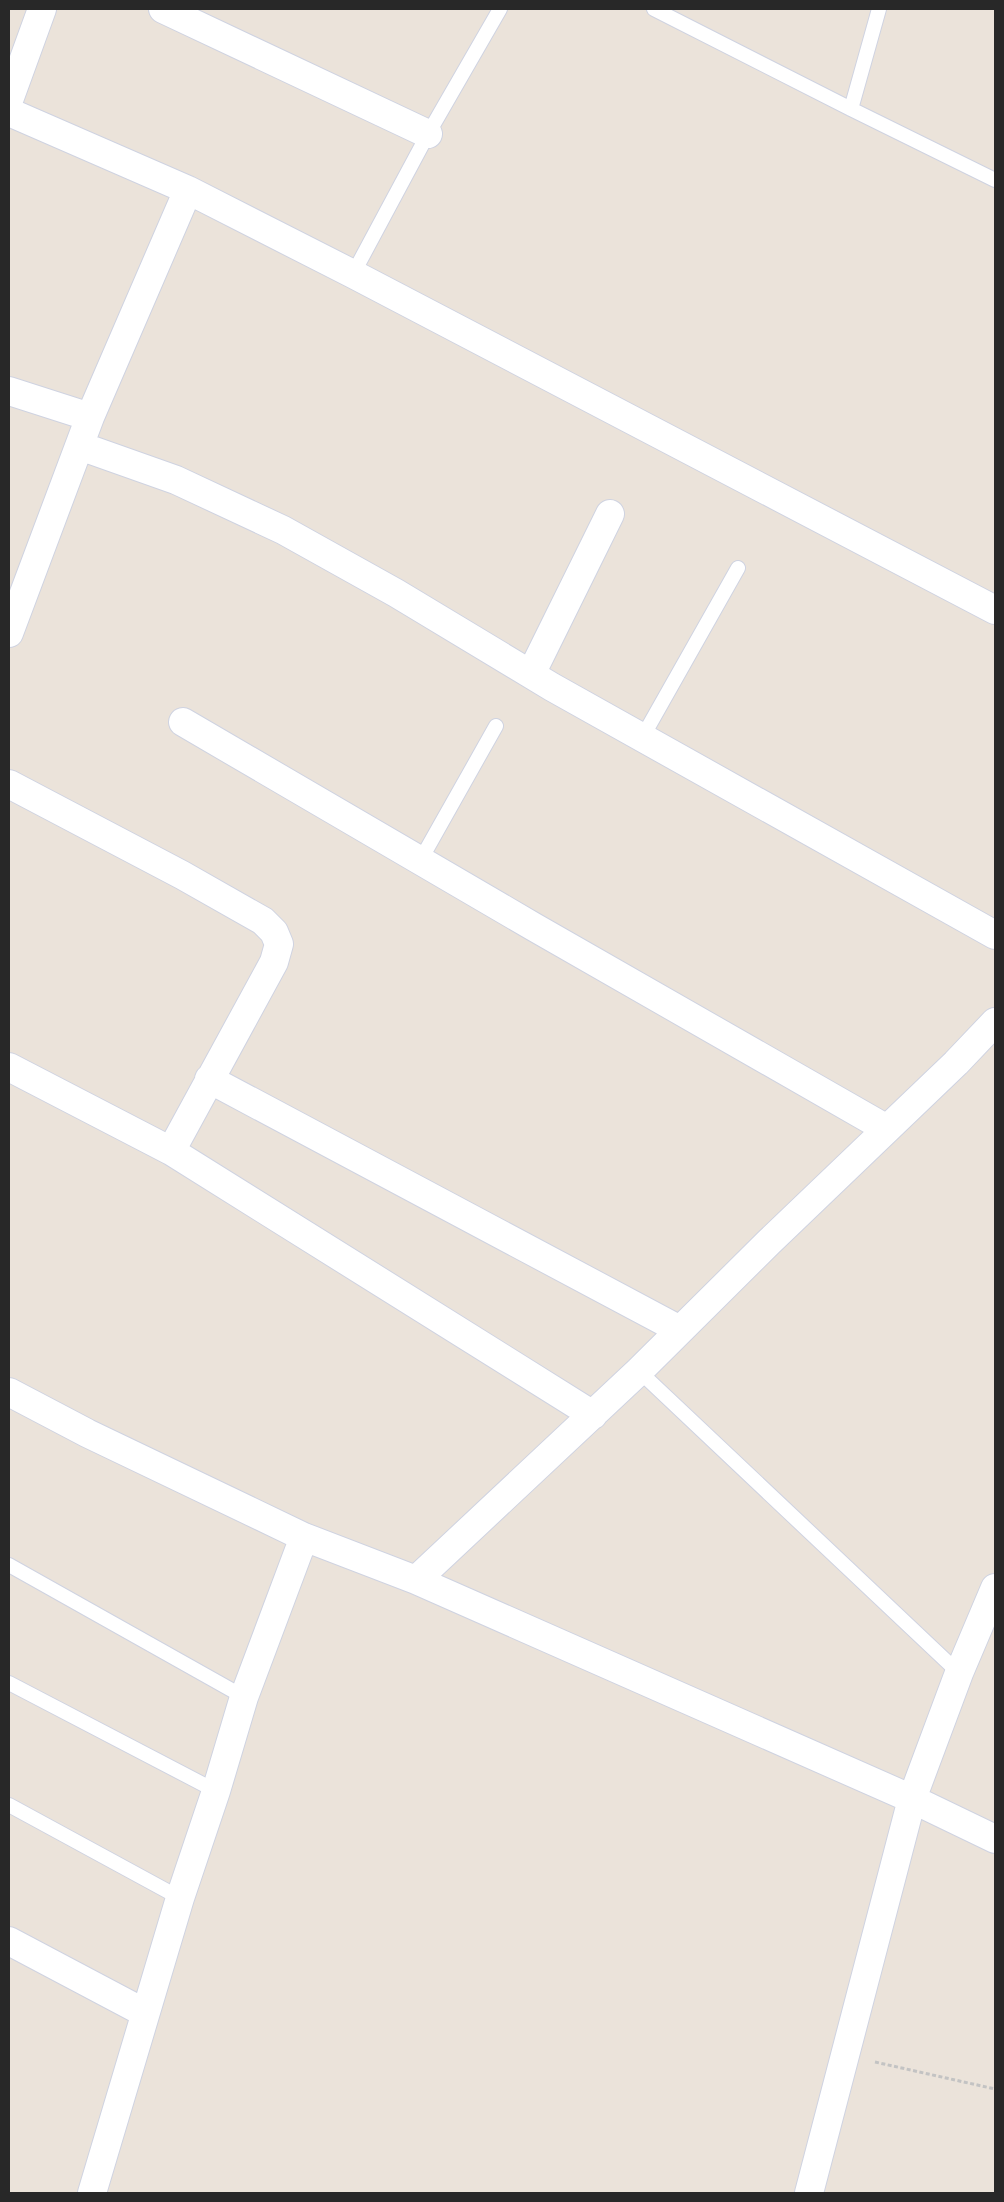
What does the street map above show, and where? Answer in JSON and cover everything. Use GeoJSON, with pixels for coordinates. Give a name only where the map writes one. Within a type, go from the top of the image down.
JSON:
{"type":"FeatureCollection","features":[{"type":"Feature","properties":{"kind":"street"},"geometry":{"type":"LineString","coordinates":[[9,100],[42,9]]}},
{"type":"Feature","properties":{"kind":"street"},"geometry":{"type":"LineString","coordinates":[[163,9],[428,134]]}},
{"type":"Feature","properties":{"kind":"street"},"geometry":{"type":"LineString","coordinates":[[9,112],[188,190],[353,274],[995,610]]}},
{"type":"Feature","properties":{"kind":"street"},"geometry":{"type":"LineString","coordinates":[[9,633],[90,417],[188,190]]}},
{"type":"Feature","properties":{"kind":"street"},"geometry":{"type":"LineString","coordinates":[[9,391],[90,417]]}},
{"type":"Feature","properties":{"kind":"street"},"geometry":{"type":"LineString","coordinates":[[80,446],[176,480],[283,530],[396,593],[642,738],[995,935]]}},
{"type":"Feature","properties":{"kind":"street"},"geometry":{"type":"LineString","coordinates":[[531,674],[610,514]]}},
{"type":"Feature","properties":{"kind":"street"},"geometry":{"type":"LineString","coordinates":[[184,722],[420,861],[887,1129]]}},
{"type":"Feature","properties":{"kind":"street"},"geometry":{"type":"LineString","coordinates":[[9,784],[182,875],[263,921],[274,932],[279,944],[274,962],[171,1150]]}},
{"type":"Feature","properties":{"kind":"street"},"geometry":{"type":"LineString","coordinates":[[416,1580],[639,1371],[995,1022]]}},
{"type":"Feature","properties":{"kind":"street"},"geometry":{"type":"LineString","coordinates":[[9,1067],[171,1150],[592,1415]]}},
{"type":"Feature","properties":{"kind":"street"},"geometry":{"type":"LineString","coordinates":[[209,1079],[680,1330]]}},
{"type":"Feature","properties":{"kind":"street"},"geometry":{"type":"LineString","coordinates":[[9,1392],[96,1437],[304,1537],[416,1580],[912,1799],[995,1839]]}},
{"type":"Feature","properties":{"kind":"street"},"geometry":{"type":"LineString","coordinates":[[92,2193],[180,1898],[216,1792],[244,1697],[304,1537]]}},
{"type":"Feature","properties":{"kind":"street"},"geometry":{"type":"LineString","coordinates":[[809,2193],[912,1799],[959,1673],[995,1588]]}},
{"type":"Feature","properties":{"kind":"street"},"geometry":{"type":"LineString","coordinates":[[9,1941],[145,2013]]}},
{"type":"Feature","properties":{"kind":"lane"},"geometry":{"type":"LineString","coordinates":[[353,274],[428,134],[500,9]]}},
{"type":"Feature","properties":{"kind":"lane"},"geometry":{"type":"LineString","coordinates":[[654,9],[995,180]]}},
{"type":"Feature","properties":{"kind":"lane"},"geometry":{"type":"LineString","coordinates":[[851,109],[880,9]]}},
{"type":"Feature","properties":{"kind":"lane"},"geometry":{"type":"LineString","coordinates":[[642,738],[738,568]]}},
{"type":"Feature","properties":{"kind":"lane"},"geometry":{"type":"LineString","coordinates":[[420,861],[496,726]]}},
{"type":"Feature","properties":{"kind":"lane"},"geometry":{"type":"LineString","coordinates":[[639,1371],[959,1673]]}},
{"type":"Feature","properties":{"kind":"lane"},"geometry":{"type":"LineString","coordinates":[[9,1565],[244,1697]]}},
{"type":"Feature","properties":{"kind":"lane"},"geometry":{"type":"LineString","coordinates":[[9,1683],[216,1792]]}},
{"type":"Feature","properties":{"kind":"lane"},"geometry":{"type":"LineString","coordinates":[[9,1805],[180,1898]]}},
{"type":"Feature","properties":{"kind":"path"},"geometry":{"type":"LineString","coordinates":[[846,2055],[995,2089]]}}]}
